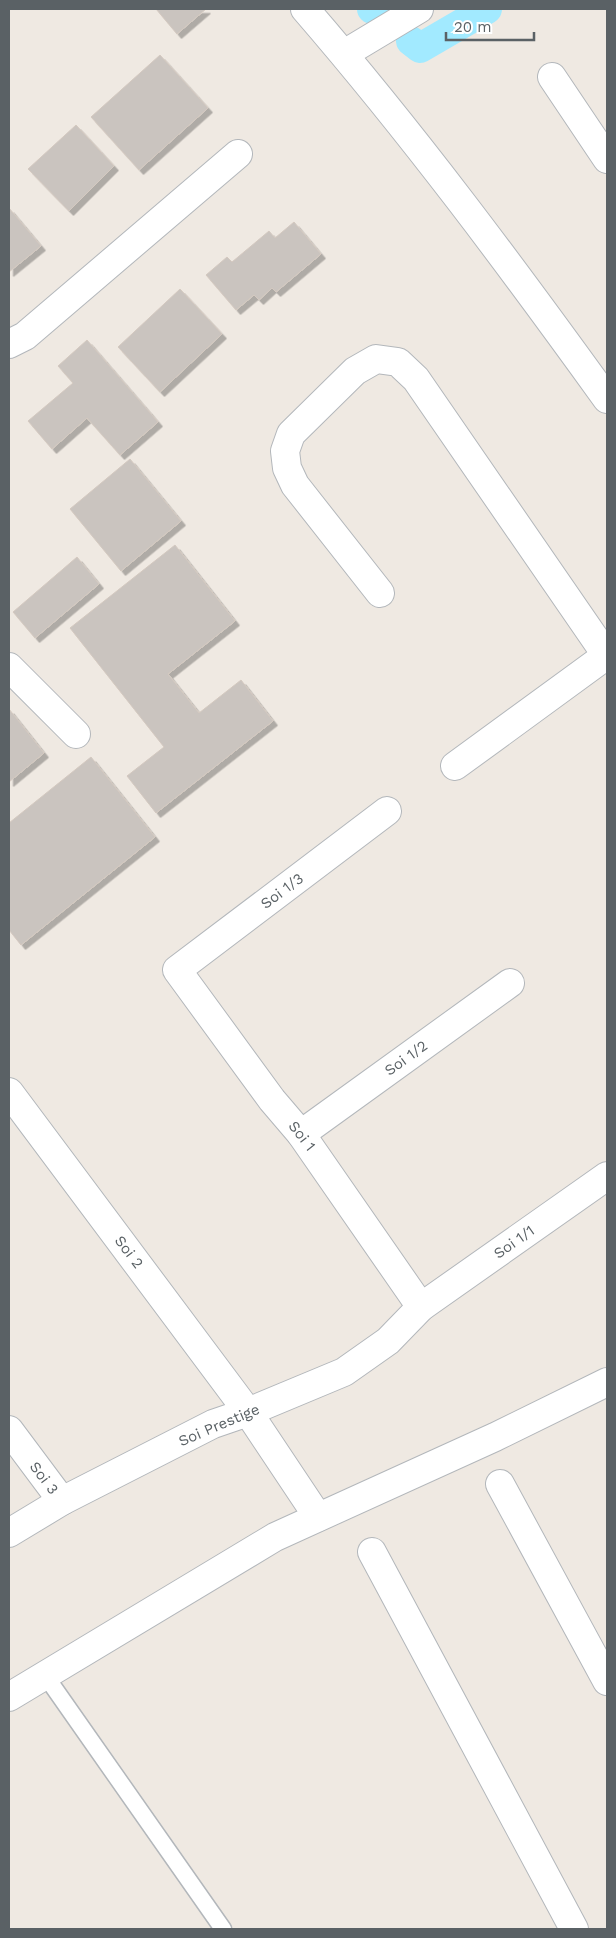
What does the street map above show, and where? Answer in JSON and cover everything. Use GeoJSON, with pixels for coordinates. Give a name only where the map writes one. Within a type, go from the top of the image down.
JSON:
{"type":"FeatureCollection","features":[{"type":"Feature","properties":{"kind":"street"},"geometry":{"type":"LineString","coordinates":[[305,9],[418,143],[533,296],[607,399]]}},
{"type":"Feature","properties":{"kind":"street"},"geometry":{"type":"LineString","coordinates":[[344,54],[419,9]]}},
{"type":"Feature","properties":{"kind":"street"},"geometry":{"type":"LineString","coordinates":[[552,77],[607,159]]}},
{"type":"Feature","properties":{"kind":"street"},"geometry":{"type":"LineString","coordinates":[[9,344],[25,336],[238,154]]}},
{"type":"Feature","properties":{"kind":"street"},"geometry":{"type":"LineString","coordinates":[[380,593],[295,484],[287,468],[285,451],[292,434],[355,372],[376,359],[398,362],[416,379],[607,655],[454,766]]}},
{"type":"Feature","properties":{"kind":"street"},"geometry":{"type":"LineString","coordinates":[[9,667],[76,734]]}},
{"type":"Feature","properties":{"kind":"street","name":"Soi 1/3"},"geometry":{"type":"LineString","coordinates":[[176,970],[387,812]]}},
{"type":"Feature","properties":{"kind":"street","name":"Soi 1"},"geometry":{"type":"LineString","coordinates":[[176,970],[272,1100],[301,1134],[421,1307]]}},
{"type":"Feature","properties":{"kind":"street","name":"Soi 1/2"},"geometry":{"type":"LineString","coordinates":[[301,1134],[510,983]]}},
{"type":"Feature","properties":{"kind":"street","name":"Soi 2"},"geometry":{"type":"LineString","coordinates":[[9,1092],[248,1412],[318,1517]]}},
{"type":"Feature","properties":{"kind":"street","name":"Soi 1/1"},"geometry":{"type":"LineString","coordinates":[[421,1307],[607,1176]]}},
{"type":"Feature","properties":{"kind":"street","name":"Soi Prestige"},"geometry":{"type":"LineString","coordinates":[[9,1533],[62,1501],[214,1424],[344,1372],[388,1341],[421,1307]]}},
{"type":"Feature","properties":{"kind":"street"},"geometry":{"type":"LineString","coordinates":[[9,1697],[275,1537],[495,1437],[607,1382]]}},
{"type":"Feature","properties":{"kind":"street","name":"Soi 3"},"geometry":{"type":"LineString","coordinates":[[9,1430],[62,1501]]}},
{"type":"Feature","properties":{"kind":"street"},"geometry":{"type":"LineString","coordinates":[[500,1484],[607,1681]]}},
{"type":"Feature","properties":{"kind":"street"},"geometry":{"type":"LineString","coordinates":[[372,1552],[574,1929]]}},
{"type":"Feature","properties":{"kind":"lane"},"geometry":{"type":"LineString","coordinates":[[45,1675],[223,1929]]}},
{"type":"Feature","properties":{"kind":"building"},"geometry":{"type":"Polygon","coordinates":[[[156,9],[206,9],[177,34],[156,9]]]}},
{"type":"Feature","properties":{"kind":"building"},"geometry":{"type":"Polygon","coordinates":[[[160,55],[208,108],[139,170],[91,117],[160,55]]]}},
{"type":"Feature","properties":{"kind":"building"},"geometry":{"type":"Polygon","coordinates":[[[76,125],[114,166],[69,211],[28,169],[76,125]]]}},
{"type":"Feature","properties":{"kind":"building"},"geometry":{"type":"Polygon","coordinates":[[[9,208],[41,246],[9,272],[9,208]]]}},
{"type":"Feature","properties":{"kind":"building"},"geometry":{"type":"Polygon","coordinates":[[[294,222],[321,254],[276,292],[272,288],[259,300],[254,295],[236,310],[206,275],[227,257],[232,262],[269,231],[275,238],[294,222]]]}},
{"type":"Feature","properties":{"kind":"building"},"geometry":{"type":"Polygon","coordinates":[[[180,289],[222,334],[160,392],[118,347],[180,289]]]}},
{"type":"Feature","properties":{"kind":"building"},"geometry":{"type":"Polygon","coordinates":[[[87,340],[158,422],[120,455],[87,418],[52,449],[28,421],[73,383],[58,366],[87,340]]]}},
{"type":"Feature","properties":{"kind":"building"},"geometry":{"type":"Polygon","coordinates":[[[130,459],[181,521],[121,571],[70,509],[130,459]]]}},
{"type":"Feature","properties":{"kind":"building"},"geometry":{"type":"Polygon","coordinates":[[[175,545],[235,621],[168,674],[199,713],[241,680],[273,721],[156,813],[127,776],[164,747],[70,628],[175,545]]]}},
{"type":"Feature","properties":{"kind":"building"},"geometry":{"type":"Polygon","coordinates":[[[77,557],[99,584],[35,638],[13,612],[77,557]]]}},
{"type":"Feature","properties":{"kind":"building"},"geometry":{"type":"Polygon","coordinates":[[[9,709],[44,753],[9,782],[9,709]]]}},
{"type":"Feature","properties":{"kind":"building"},"geometry":{"type":"Polygon","coordinates":[[[91,757],[155,837],[21,945],[9,930],[9,823],[91,757]]]}},
{"type":"Feature","properties":{"kind":"waterway"},"geometry":{"type":"LineString","coordinates":[[411,41],[420,48],[487,9]]}}]}
